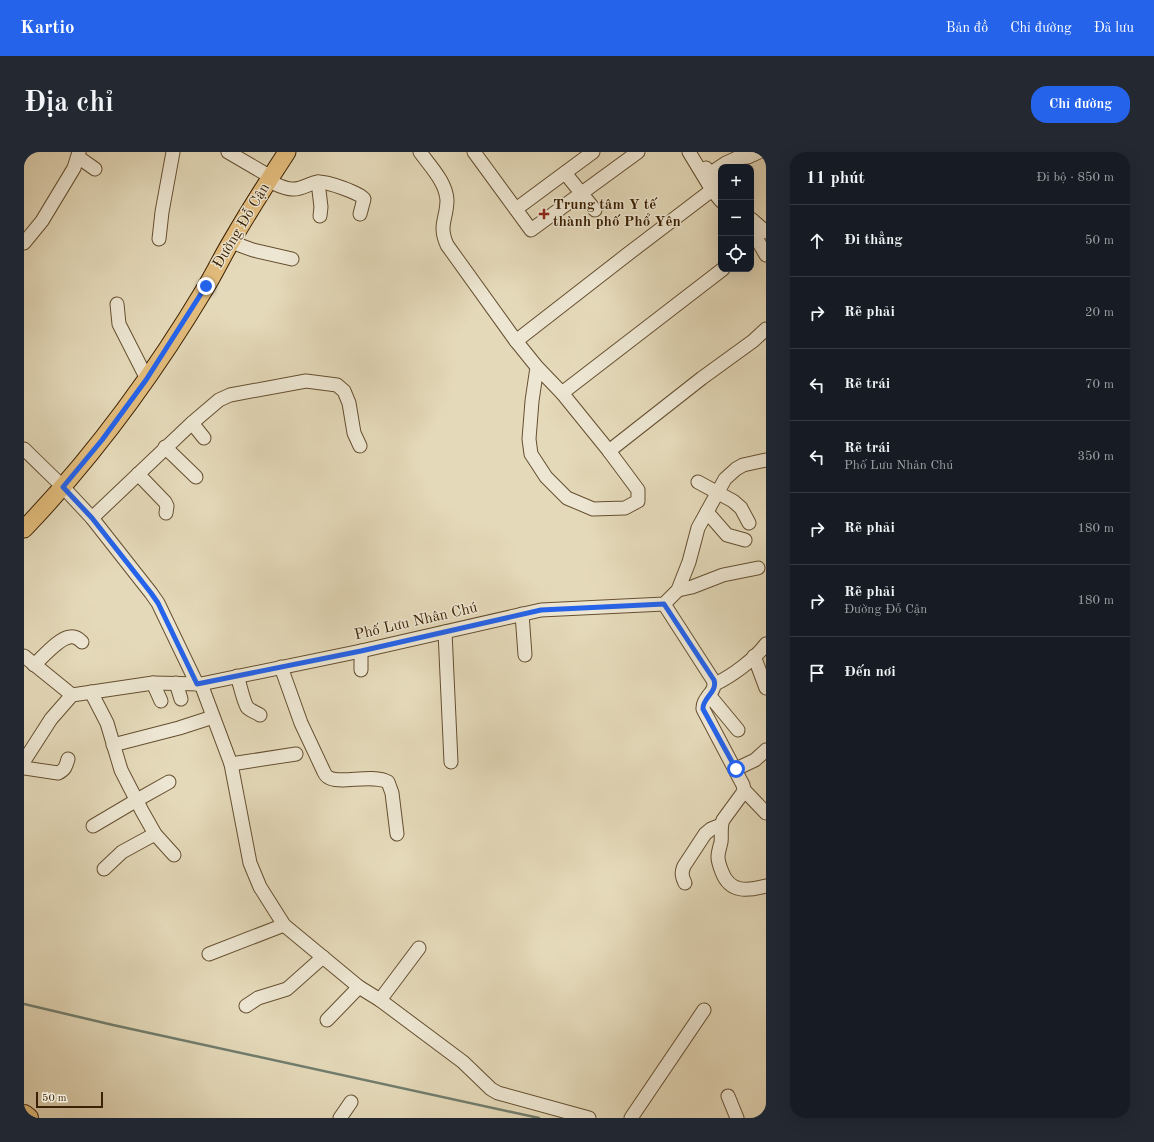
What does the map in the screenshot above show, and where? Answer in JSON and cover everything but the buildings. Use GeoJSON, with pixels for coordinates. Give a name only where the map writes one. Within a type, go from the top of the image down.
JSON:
{"type":"FeatureCollection","features":[{"type":"Feature","properties":{"kind":"highway"},"geometry":{"type":"LineString","coordinates":[[24,1115],[28,1118]]}},
{"type":"Feature","properties":{"kind":"main road","name":"Đường Đỗ Cận"},"geometry":{"type":"LineString","coordinates":[[24,529],[63,487],[102,440],[146,380],[206,286],[231,242],[288,152]]}},
{"type":"Feature","properties":{"kind":"street"},"geometry":{"type":"LineString","coordinates":[[159,239],[162,212],[173,152]]}},
{"type":"Feature","properties":{"kind":"street"},"geometry":{"type":"LineString","coordinates":[[228,152],[270,179],[291,189],[299,189],[324,181],[362,196],[364,199],[360,214]]}},
{"type":"Feature","properties":{"kind":"street"},"geometry":{"type":"LineString","coordinates":[[420,152],[445,188],[447,199],[442,230],[447,245],[516,341],[537,367],[562,393],[609,451],[638,490],[638,501],[626,508],[593,509],[567,498],[546,477],[531,454],[529,439],[532,401],[537,367]]}},
{"type":"Feature","properties":{"kind":"street"},"geometry":{"type":"LineString","coordinates":[[474,152],[531,230],[638,152]]}},
{"type":"Feature","properties":{"kind":"street"},"geometry":{"type":"LineString","coordinates":[[516,209],[593,152]]}},
{"type":"Feature","properties":{"kind":"street"},"geometry":{"type":"LineString","coordinates":[[689,152],[716,188]]}},
{"type":"Feature","properties":{"kind":"street"},"geometry":{"type":"LineString","coordinates":[[692,152],[711,173],[721,200]]}},
{"type":"Feature","properties":{"kind":"street"},"geometry":{"type":"LineString","coordinates":[[711,173],[737,158],[748,157],[759,152]]}},
{"type":"Feature","properties":{"kind":"street"},"geometry":{"type":"LineString","coordinates":[[24,243],[42,222],[74,168],[78,155],[95,169]]}},
{"type":"Feature","properties":{"kind":"street"},"geometry":{"type":"LineString","coordinates":[[565,173],[595,210]]}},
{"type":"Feature","properties":{"kind":"street"},"geometry":{"type":"LineString","coordinates":[[318,182],[321,207],[320,216]]}},
{"type":"Feature","properties":{"kind":"street"},"geometry":{"type":"LineString","coordinates":[[516,341],[716,188]]}},
{"type":"Feature","properties":{"kind":"street"},"geometry":{"type":"LineString","coordinates":[[754,224],[760,236],[766,256]]}},
{"type":"Feature","properties":{"kind":"street"},"geometry":{"type":"LineString","coordinates":[[231,242],[253,250],[292,259]]}},
{"type":"Feature","properties":{"kind":"street"},"geometry":{"type":"LineString","coordinates":[[562,393],[719,272]]}},
{"type":"Feature","properties":{"kind":"street"},"geometry":{"type":"LineString","coordinates":[[117,304],[119,324],[146,380]]}},
{"type":"Feature","properties":{"kind":"street"},"geometry":{"type":"LineString","coordinates":[[609,451],[702,378],[753,341],[766,329]]}},
{"type":"Feature","properties":{"kind":"street"},"geometry":{"type":"LineString","coordinates":[[92,518],[165,447],[219,400],[230,395],[306,382],[337,385],[344,391],[349,403],[354,433],[360,446]]}},
{"type":"Feature","properties":{"kind":"street"},"geometry":{"type":"LineString","coordinates":[[192,423],[204,438]]}},
{"type":"Feature","properties":{"kind":"street"},"geometry":{"type":"LineString","coordinates":[[165,447],[196,477]]}},
{"type":"Feature","properties":{"kind":"street"},"geometry":{"type":"LineString","coordinates":[[24,449],[92,518],[158,603],[199,684],[231,764],[250,863],[254,875],[284,925],[359,987],[380,1000],[463,1062],[491,1089],[498,1093],[589,1118]]}},
{"type":"Feature","properties":{"kind":"street"},"geometry":{"type":"LineString","coordinates":[[738,730],[712,690],[678,625],[664,604],[678,590],[689,562],[696,533],[725,479],[736,469],[766,460]]}},
{"type":"Feature","properties":{"kind":"street"},"geometry":{"type":"LineString","coordinates":[[138,474],[165,502],[167,506],[166,513]]}},
{"type":"Feature","properties":{"kind":"street"},"geometry":{"type":"LineString","coordinates":[[698,482],[733,501],[741,508],[749,522]]}},
{"type":"Feature","properties":{"kind":"street"},"geometry":{"type":"LineString","coordinates":[[707,512],[727,535],[745,540]]}},
{"type":"Feature","properties":{"kind":"street"},"geometry":{"type":"LineString","coordinates":[[678,590],[692,587],[723,575],[758,568]]}},
{"type":"Feature","properties":{"kind":"street","name":"Phố Lưu Nhân Chú"},"geometry":{"type":"LineString","coordinates":[[72,695],[153,683],[199,684],[361,651],[541,610],[664,604]]}},
{"type":"Feature","properties":{"kind":"street"},"geometry":{"type":"LineString","coordinates":[[522,614],[525,655]]}},
{"type":"Feature","properties":{"kind":"street"},"geometry":{"type":"LineString","coordinates":[[445,632],[451,762]]}},
{"type":"Feature","properties":{"kind":"street"},"geometry":{"type":"LineString","coordinates":[[34,665],[64,639],[72,636],[82,642]]}},
{"type":"Feature","properties":{"kind":"street"},"geometry":{"type":"LineString","coordinates":[[766,644],[761,651],[712,690],[704,702],[703,709],[736,769],[744,790],[766,813]]}},
{"type":"Feature","properties":{"kind":"street"},"geometry":{"type":"LineString","coordinates":[[361,651],[361,670]]}},
{"type":"Feature","properties":{"kind":"street"},"geometry":{"type":"LineString","coordinates":[[24,656],[72,695],[28,747],[24,761]]}},
{"type":"Feature","properties":{"kind":"street"},"geometry":{"type":"LineString","coordinates":[[754,656],[766,688]]}},
{"type":"Feature","properties":{"kind":"street"},"geometry":{"type":"LineString","coordinates":[[281,668],[301,723],[324,772],[329,778],[381,778],[388,782],[392,793],[397,834]]}},
{"type":"Feature","properties":{"kind":"street"},"geometry":{"type":"LineString","coordinates":[[237,676],[247,706],[251,710],[256,711],[260,716]]}},
{"type":"Feature","properties":{"kind":"street"},"geometry":{"type":"LineString","coordinates":[[153,683],[161,701]]}},
{"type":"Feature","properties":{"kind":"street"},"geometry":{"type":"LineString","coordinates":[[176,684],[181,699]]}},
{"type":"Feature","properties":{"kind":"street"},"geometry":{"type":"LineString","coordinates":[[91,692],[108,724],[121,770],[156,834],[174,855]]}},
{"type":"Feature","properties":{"kind":"street"},"geometry":{"type":"LineString","coordinates":[[113,745],[180,728],[213,717]]}},
{"type":"Feature","properties":{"kind":"street"},"geometry":{"type":"LineString","coordinates":[[231,764],[296,754]]}},
{"type":"Feature","properties":{"kind":"street"},"geometry":{"type":"LineString","coordinates":[[736,769],[765,754]]}},
{"type":"Feature","properties":{"kind":"street"},"geometry":{"type":"LineString","coordinates":[[24,768],[58,773],[66,768],[68,759]]}},
{"type":"Feature","properties":{"kind":"street"},"geometry":{"type":"LineString","coordinates":[[94,826],[169,782]]}},
{"type":"Feature","properties":{"kind":"street"},"geometry":{"type":"LineString","coordinates":[[744,790],[722,820],[718,862],[725,880],[734,888],[749,890],[766,886]]}},
{"type":"Feature","properties":{"kind":"street"},"geometry":{"type":"LineString","coordinates":[[685,883],[681,872],[684,866],[697,849],[705,834],[710,829],[721,825]]}},
{"type":"Feature","properties":{"kind":"street"},"geometry":{"type":"LineString","coordinates":[[104,870],[122,852],[156,834]]}},
{"type":"Feature","properties":{"kind":"street"},"geometry":{"type":"LineString","coordinates":[[209,954],[284,925]]}},
{"type":"Feature","properties":{"kind":"street"},"geometry":{"type":"LineString","coordinates":[[380,1000],[419,948]]}},
{"type":"Feature","properties":{"kind":"street"},"geometry":{"type":"LineString","coordinates":[[246,1006],[258,998],[287,989],[323,957]]}},
{"type":"Feature","properties":{"kind":"street"},"geometry":{"type":"LineString","coordinates":[[327,1020],[359,987]]}},
{"type":"Feature","properties":{"kind":"street"},"geometry":{"type":"LineString","coordinates":[[631,1118],[704,1010]]}},
{"type":"Feature","properties":{"kind":"street"},"geometry":{"type":"LineString","coordinates":[[728,1096],[737,1118]]}},
{"type":"Feature","properties":{"kind":"street"},"geometry":{"type":"LineString","coordinates":[[340,1118],[351,1102]]}},
{"type":"Feature","properties":{"kind":"waterway"},"geometry":{"type":"LineString","coordinates":[[24,1004],[113,1025],[539,1118]]}},
{"type":"Feature","properties":{"kind":"place","name":"Trung tâm Y tế thành phố Phổ Yên"},"geometry":{"type":"Point","coordinates":[544,214]}},
{"type":"Feature","properties":{"kind":"route"},"geometry":{"type":"LineString","coordinates":[[206,286],[146,380],[102,440],[63,487],[92,518],[158,603],[197,684],[361,651],[541,610],[664,604],[714,680],[714,688],[704,702],[703,709],[736,769]]}}]}
